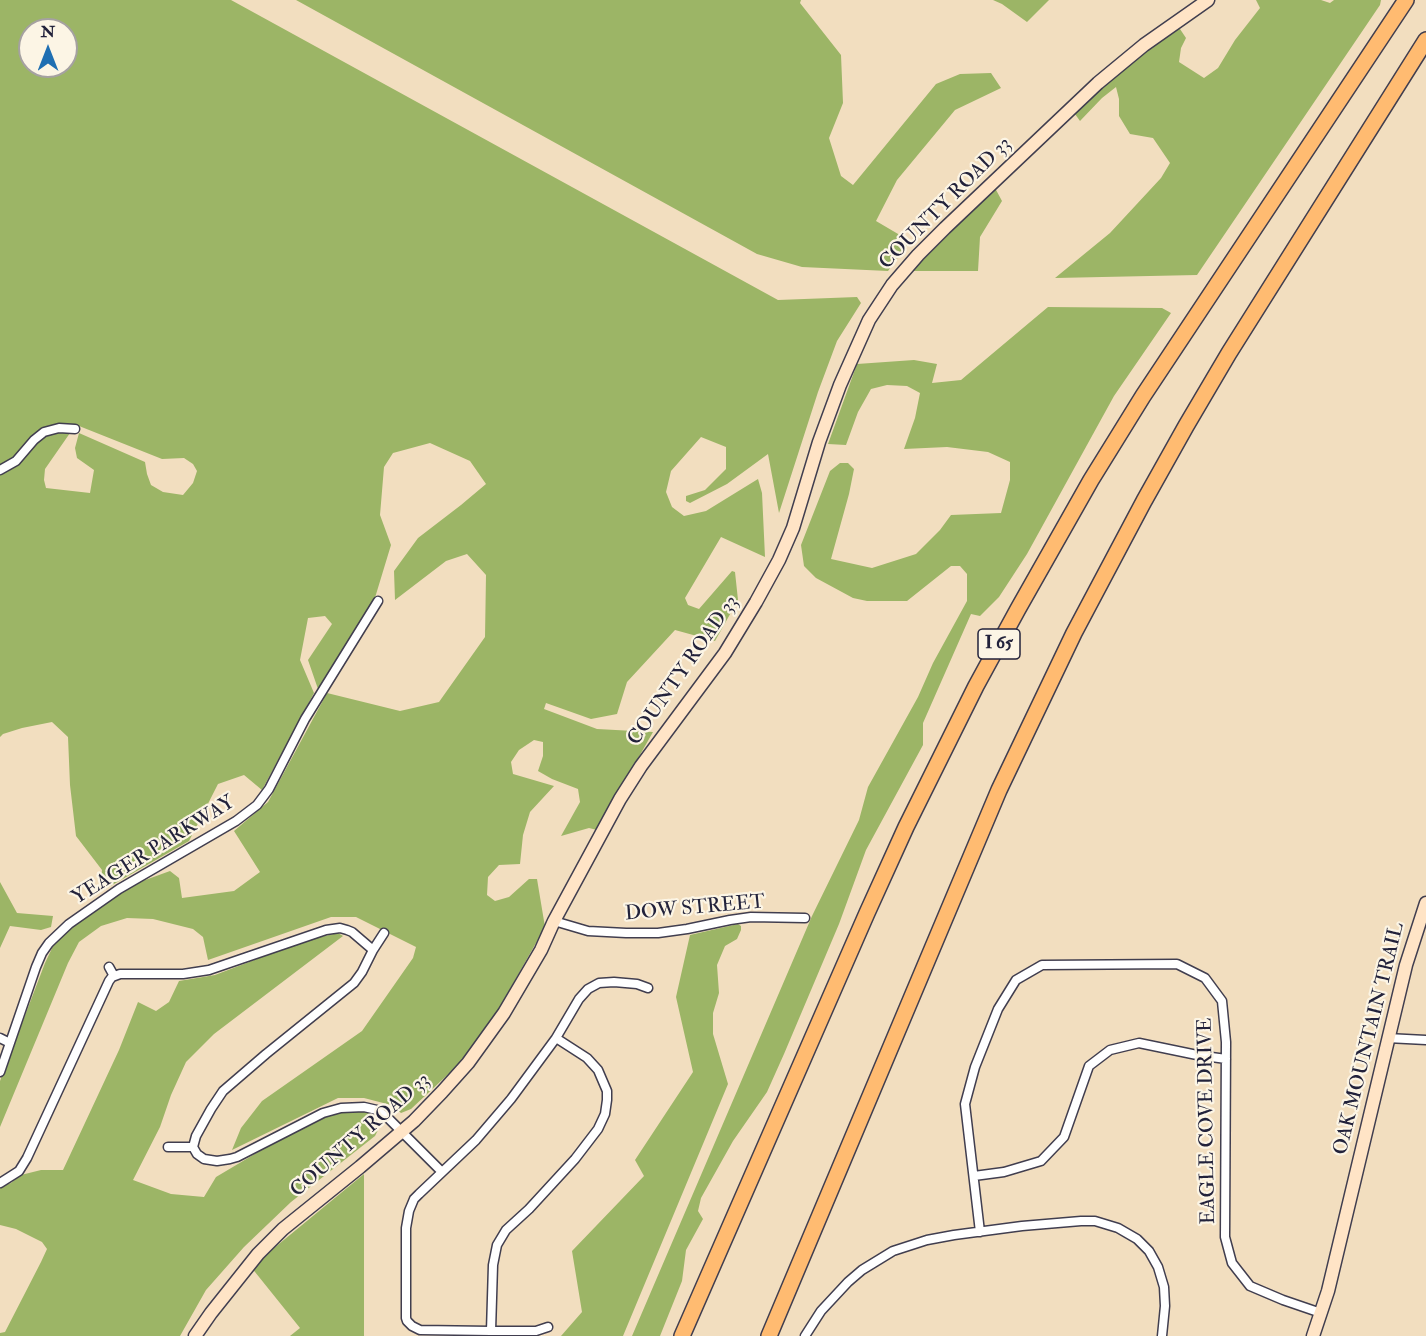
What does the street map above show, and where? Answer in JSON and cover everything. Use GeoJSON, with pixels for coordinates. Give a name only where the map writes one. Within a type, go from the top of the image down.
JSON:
{"type":"FeatureCollection","features":[{"type":"Feature","properties":{"kind":"highway","name":"I 65"},"geometry":{"type":"LineString","coordinates":[[682,1336],[906,827],[966,706],[1018,609],[1091,480],[1143,396],[1406,0]]}},
{"type":"Feature","properties":{"kind":"highway"},"geometry":{"type":"LineString","coordinates":[[769,1336],[995,800],[1074,633],[1144,501],[1229,353],[1426,40]]}},
{"type":"Feature","properties":{"kind":"street","name":"COUNTY ROAD 33"},"geometry":{"type":"LineString","coordinates":[[195,1336],[246,1267],[283,1229],[384,1148],[442,1092],[486,1039],[541,950],[554,921],[620,799],[647,758],[725,653],[779,560],[793,528],[819,442],[840,385],[860,337],[892,285],[918,255],[1098,83],[1144,45],[1208,0]]}},
{"type":"Feature","properties":{"kind":"street"},"geometry":{"type":"LineString","coordinates":[[0,470],[16,461],[44,432],[60,428],[75,429]]}},
{"type":"Feature","properties":{"kind":"street","name":"YEAGER PARKWAY"},"geometry":{"type":"LineString","coordinates":[[0,1072],[42,953],[82,914],[127,884],[236,822],[251,810],[269,789],[305,719],[378,601]]}},
{"type":"Feature","properties":{"kind":"street","name":"OAK MOUNTAIN TRAIL"},"geometry":{"type":"LineString","coordinates":[[1313,1336],[1332,1273],[1406,965],[1424,916],[1426,903]]}},
{"type":"Feature","properties":{"kind":"street","name":"DOW STREET"},"geometry":{"type":"LineString","coordinates":[[554,921],[596,932],[658,933],[751,917],[805,918]]}},
{"type":"Feature","properties":{"kind":"street"},"geometry":{"type":"LineString","coordinates":[[0,1183],[19,1172],[27,1158],[109,981],[114,976],[120,974],[183,974],[209,970],[326,930],[340,928],[352,932],[374,950]]}},
{"type":"Feature","properties":{"kind":"street"},"geometry":{"type":"LineString","coordinates":[[384,933],[354,983],[224,1091],[196,1136],[193,1147],[197,1155],[204,1159],[217,1161],[230,1159],[323,1113],[351,1107],[364,1107],[377,1110],[388,1118],[441,1171]]}},
{"type":"Feature","properties":{"kind":"street","name":"EAGLE COVE DRIVE"},"geometry":{"type":"LineString","coordinates":[[980,1232],[965,1104],[975,1067],[998,1010],[1016,980],[1042,965],[1177,964],[1205,978],[1222,1001],[1226,1059],[1225,1238],[1232,1263],[1250,1286],[1321,1313]]}},
{"type":"Feature","properties":{"kind":"street"},"geometry":{"type":"LineString","coordinates":[[109,967],[114,976]]}},
{"type":"Feature","properties":{"kind":"street"},"geometry":{"type":"LineString","coordinates":[[548,1327],[536,1331],[491,1331],[420,1330],[412,1326],[407,1321],[407,1218],[414,1199],[495,1119],[529,1077],[579,999],[588,989],[605,983],[623,982],[648,988]]}},
{"type":"Feature","properties":{"kind":"street"},"geometry":{"type":"LineString","coordinates":[[0,1038],[10,1042]]}},
{"type":"Feature","properties":{"kind":"street"},"geometry":{"type":"LineString","coordinates":[[491,1331],[492,1265],[497,1245],[506,1230],[545,1192],[574,1159],[598,1129],[605,1114],[607,1091],[598,1070],[587,1058],[556,1038]]}},
{"type":"Feature","properties":{"kind":"street"},"geometry":{"type":"LineString","coordinates":[[1387,1038],[1426,1040]]}},
{"type":"Feature","properties":{"kind":"street"},"geometry":{"type":"LineString","coordinates":[[974,1176],[1004,1172],[1041,1161],[1064,1137],[1089,1066],[1110,1050],[1139,1043],[1226,1059]]}},
{"type":"Feature","properties":{"kind":"street"},"geometry":{"type":"LineString","coordinates":[[168,1147],[193,1147]]}},
{"type":"Feature","properties":{"kind":"street"},"geometry":{"type":"LineString","coordinates":[[805,1336],[834,1296],[862,1270],[893,1251],[927,1240],[1033,1225],[1081,1221],[1095,1221],[1128,1233],[1149,1251],[1161,1276],[1165,1306],[1162,1336]]}},
{"type":"Feature","properties":{"kind":"green space"},"geometry":{"type":"Polygon","coordinates":[[[0,0],[231,0],[778,300],[857,297],[861,303],[837,341],[779,513],[768,454],[727,484],[690,503],[686,501],[686,496],[705,490],[726,469],[726,447],[701,437],[671,471],[666,492],[672,507],[684,516],[706,511],[758,479],[762,493],[765,557],[721,537],[685,598],[688,605],[699,609],[732,571],[735,572],[738,600],[715,641],[675,630],[627,682],[617,714],[591,719],[546,703],[544,709],[597,729],[653,732],[597,830],[589,828],[561,836],[580,802],[578,789],[538,771],[543,756],[543,742],[534,740],[519,750],[511,762],[513,774],[554,786],[530,812],[523,835],[520,864],[499,865],[488,877],[487,895],[495,901],[509,897],[529,879],[537,879],[545,927],[497,1012],[457,1066],[411,1109],[401,1113],[391,1105],[364,1098],[338,1098],[232,1150],[241,1128],[262,1101],[362,1031],[413,958],[416,947],[356,917],[331,917],[208,960],[203,937],[193,929],[153,919],[127,918],[101,926],[79,942],[68,963],[0,1127],[0,1081],[55,942],[86,916],[137,883],[170,871],[179,878],[182,898],[234,891],[260,872],[234,831],[268,802],[327,693],[400,711],[439,702],[485,637],[486,575],[467,554],[446,561],[395,600],[394,571],[418,538],[486,484],[470,461],[430,443],[393,453],[384,467],[380,515],[391,545],[374,601],[318,689],[308,660],[332,624],[325,616],[308,618],[300,660],[314,693],[262,790],[244,775],[218,784],[189,841],[100,892],[102,870],[76,836],[70,785],[68,737],[52,722],[22,728],[0,737],[0,473],[38,440],[47,434],[63,430],[70,433],[45,469],[46,488],[90,493],[94,470],[77,458],[75,448],[79,433],[145,462],[151,485],[163,492],[183,495],[193,483],[197,471],[193,464],[184,458],[162,459],[74,424],[56,425],[0,467],[0,0]]]}},
{"type":"Feature","properties":{"kind":"green space"},"geometry":{"type":"Polygon","coordinates":[[[296,0],[801,0],[800,3],[841,55],[843,103],[829,138],[841,176],[853,185],[936,84],[960,74],[991,73],[1001,88],[955,110],[897,180],[876,221],[910,241],[888,271],[802,267],[757,254],[296,0]]]}},
{"type":"Feature","properties":{"kind":"green space"},"geometry":{"type":"Polygon","coordinates":[[[993,0],[1049,0],[1027,22],[993,0]]]}},
{"type":"Feature","properties":{"kind":"green space"},"geometry":{"type":"Polygon","coordinates":[[[1256,0],[1321,0],[1330,3],[1334,0],[1381,0],[1380,5],[1197,275],[1055,278],[1110,233],[1161,178],[1170,163],[1153,138],[1130,134],[1119,116],[1116,87],[1080,121],[1075,114],[1102,84],[1178,26],[1186,38],[1181,48],[1179,62],[1204,78],[1218,68],[1235,40],[1260,8],[1256,0]]]}},
{"type":"Feature","properties":{"kind":"green space"},"geometry":{"type":"Polygon","coordinates":[[[995,188],[1002,201],[980,237],[978,271],[912,271],[995,188]]]}},
{"type":"Feature","properties":{"kind":"green space"},"geometry":{"type":"Polygon","coordinates":[[[1048,307],[1162,308],[1171,313],[1114,396],[1027,554],[999,597],[980,616],[971,614],[923,723],[923,745],[866,850],[839,924],[767,1092],[733,1141],[701,1198],[698,1211],[703,1219],[686,1250],[682,1281],[660,1336],[632,1336],[812,916],[859,820],[868,787],[918,697],[933,663],[967,601],[967,574],[960,566],[951,566],[907,601],[867,601],[853,598],[816,578],[804,566],[801,545],[830,471],[840,463],[848,463],[854,469],[831,559],[872,568],[916,554],[940,530],[951,515],[1001,513],[1010,480],[1010,462],[988,452],[947,447],[904,449],[915,418],[920,393],[907,386],[887,385],[871,389],[858,412],[846,445],[828,444],[857,364],[914,360],[937,364],[932,383],[961,380],[1048,307]]]}},
{"type":"Feature","properties":{"kind":"green space"},"geometry":{"type":"Polygon","coordinates":[[[0,882],[17,913],[53,916],[51,927],[41,930],[10,926],[0,948],[0,882]]]}},
{"type":"Feature","properties":{"kind":"green space"},"geometry":{"type":"Polygon","coordinates":[[[738,924],[741,930],[737,939],[725,946],[717,965],[719,993],[713,1013],[713,1034],[728,1084],[623,1336],[561,1336],[582,1312],[572,1251],[644,1176],[635,1160],[693,1072],[676,997],[690,935],[738,924]]]}},
{"type":"Feature","properties":{"kind":"green space"},"geometry":{"type":"Polygon","coordinates":[[[338,933],[343,936],[214,1034],[186,1062],[160,1127],[133,1180],[171,1194],[204,1197],[216,1177],[312,1120],[343,1112],[359,1110],[370,1112],[375,1116],[379,1128],[375,1136],[291,1202],[244,1247],[206,1290],[180,1336],[0,1336],[0,1333],[5,1332],[47,1249],[42,1242],[16,1229],[0,1225],[0,1187],[11,1183],[21,1175],[41,1170],[63,1170],[119,1050],[138,1002],[156,1011],[169,1002],[179,981],[215,975],[307,940],[338,933]]]}},
{"type":"Feature","properties":{"kind":"green space"},"geometry":{"type":"Polygon","coordinates":[[[364,1174],[364,1336],[290,1336],[300,1328],[251,1267],[364,1174]]]}}]}
